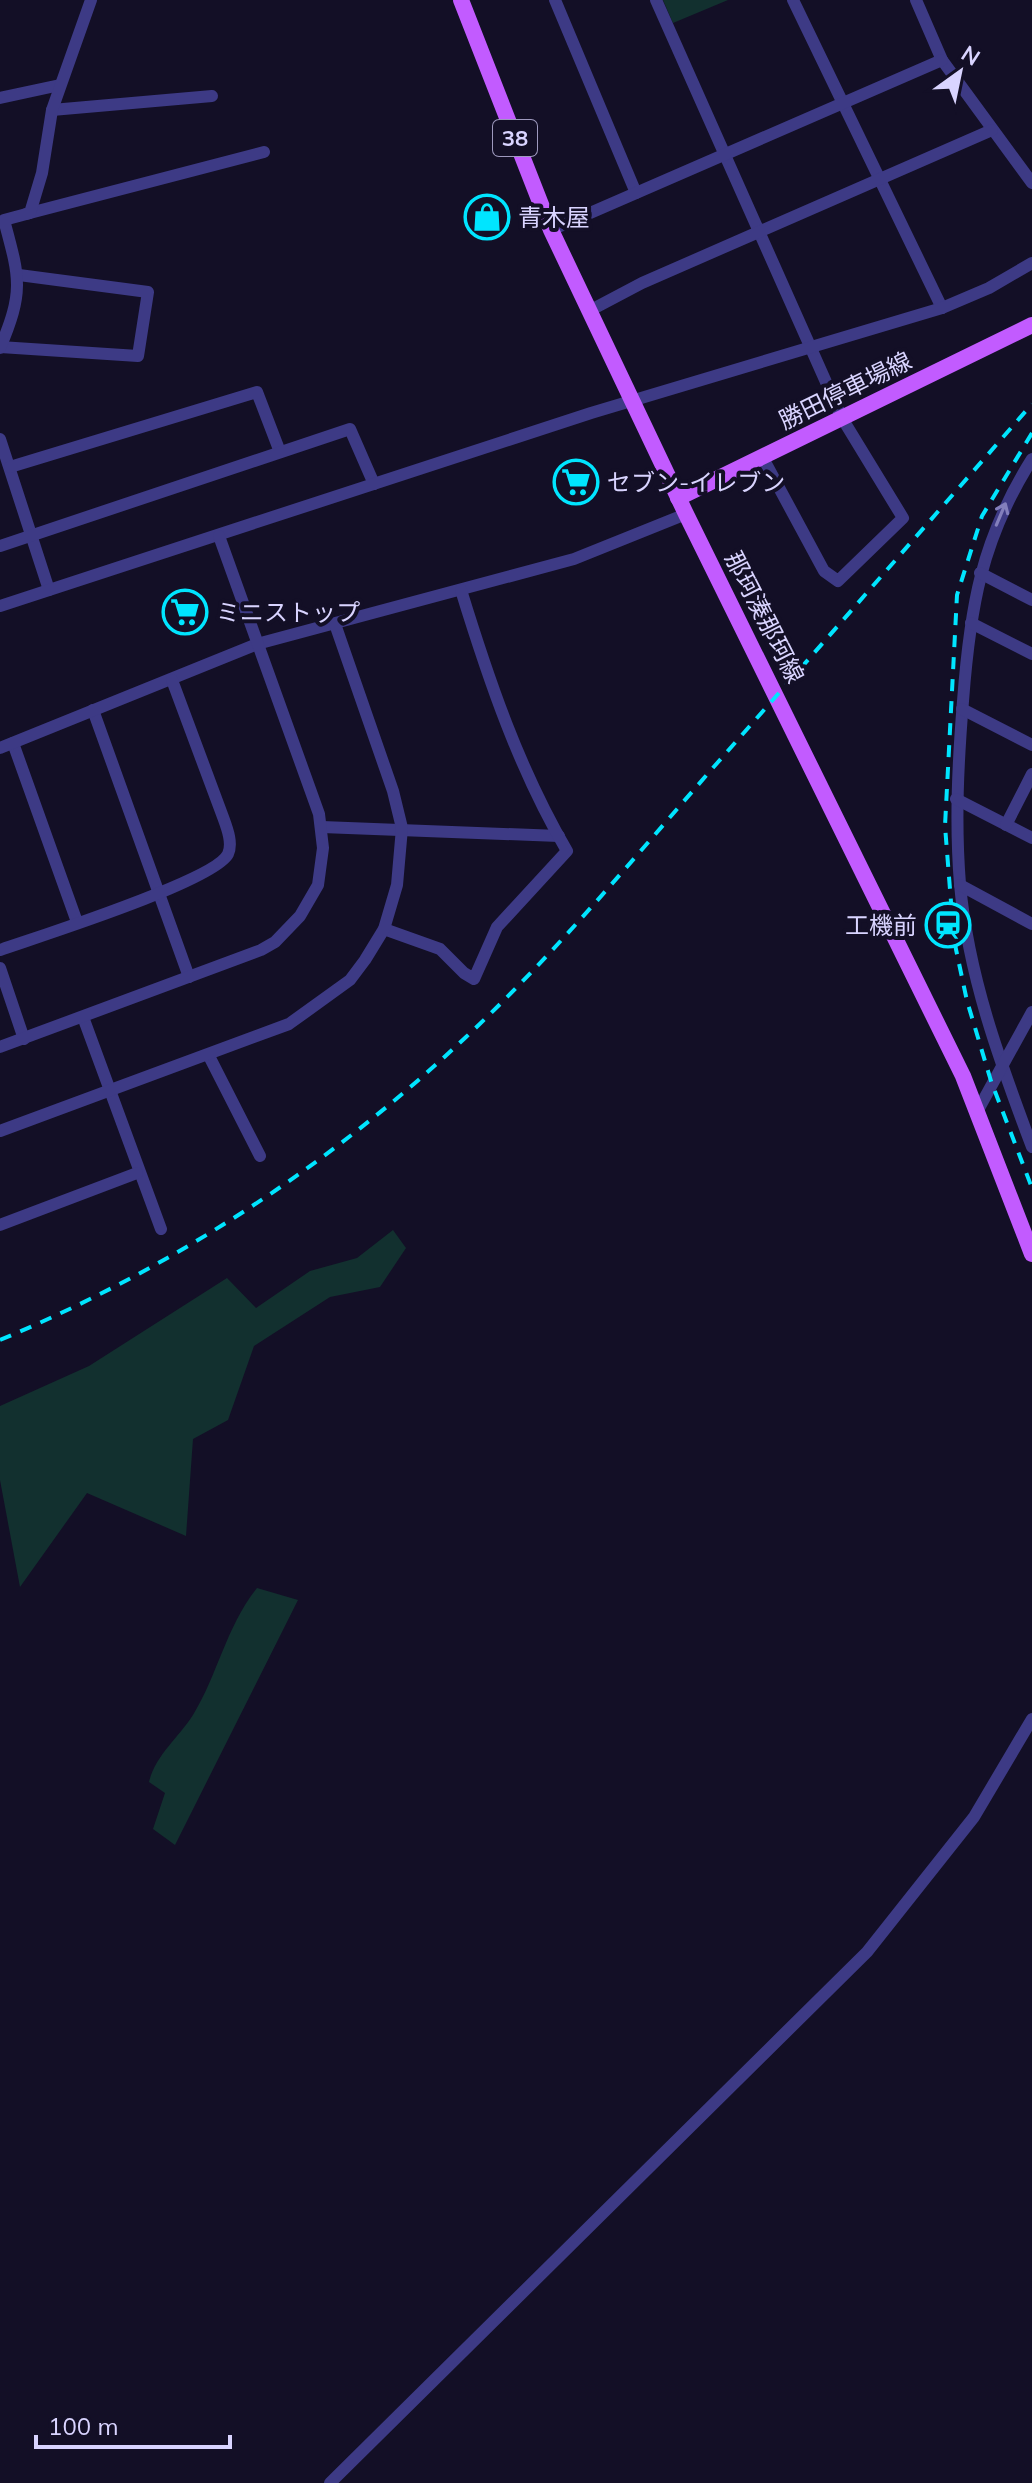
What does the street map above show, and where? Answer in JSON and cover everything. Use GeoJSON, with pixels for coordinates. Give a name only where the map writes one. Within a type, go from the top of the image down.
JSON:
{"type":"FeatureCollection","features":[{"type":"Feature","properties":{"kind":"main road","name":"那珂湊那珂線"},"geometry":{"type":"LineString","coordinates":[[462,0],[551,230],[678,498],[978,1110],[1032,1254]]}},
{"type":"Feature","properties":{"kind":"main road","name":"勝田停車場線"},"geometry":{"type":"LineString","coordinates":[[678,498],[1032,325]]}},
{"type":"Feature","properties":{"kind":"street"},"geometry":{"type":"LineString","coordinates":[[30,213],[42,173],[52,110],[91,0]]}},
{"type":"Feature","properties":{"kind":"street"},"geometry":{"type":"LineString","coordinates":[[555,0],[636,193]]}},
{"type":"Feature","properties":{"kind":"street"},"geometry":{"type":"LineString","coordinates":[[656,0],[842,418],[903,518],[838,581],[824,571],[763,458]]}},
{"type":"Feature","properties":{"kind":"street"},"geometry":{"type":"LineString","coordinates":[[793,0],[942,308]]}},
{"type":"Feature","properties":{"kind":"street"},"geometry":{"type":"LineString","coordinates":[[916,0],[942,60],[1032,183]]}},
{"type":"Feature","properties":{"kind":"street"},"geometry":{"type":"LineString","coordinates":[[551,230],[942,60]]}},
{"type":"Feature","properties":{"kind":"street"},"geometry":{"type":"LineString","coordinates":[[0,98],[60,85]]}},
{"type":"Feature","properties":{"kind":"street"},"geometry":{"type":"LineString","coordinates":[[52,110],[212,96]]}},
{"type":"Feature","properties":{"kind":"street"},"geometry":{"type":"LineString","coordinates":[[589,311],[760,231],[992,130]]}},
{"type":"Feature","properties":{"kind":"street"},"geometry":{"type":"LineString","coordinates":[[19,275],[148,292],[138,356],[0,348],[17,308],[19,275],[2,221],[264,152]]}},
{"type":"Feature","properties":{"kind":"street"},"geometry":{"type":"LineString","coordinates":[[0,606],[632,401],[942,308],[1032,263]]}},
{"type":"Feature","properties":{"kind":"street"},"geometry":{"type":"LineString","coordinates":[[10,467],[257,392],[280,452]]}},
{"type":"Feature","properties":{"kind":"street"},"geometry":{"type":"LineString","coordinates":[[0,546],[350,429],[374,484]]}},
{"type":"Feature","properties":{"kind":"street"},"geometry":{"type":"LineString","coordinates":[[0,439],[49,590]]}},
{"type":"Feature","properties":{"kind":"street"},"geometry":{"type":"LineString","coordinates":[[1032,459],[1005,502],[980,573],[971,623],[956,799],[960,885],[986,1017],[1032,1147]]}},
{"type":"Feature","properties":{"kind":"street"},"geometry":{"type":"LineString","coordinates":[[0,748],[257,644],[574,559],[686,514]]}},
{"type":"Feature","properties":{"kind":"street"},"geometry":{"type":"LineString","coordinates":[[0,1047],[261,950],[300,916],[318,885],[322,868],[322,827],[219,536]]}},
{"type":"Feature","properties":{"kind":"street"},"geometry":{"type":"LineString","coordinates":[[980,573],[1032,600]]}},
{"type":"Feature","properties":{"kind":"street"},"geometry":{"type":"LineString","coordinates":[[384,929],[440,949],[474,979],[497,927],[567,851],[493,694],[461,590]]}},
{"type":"Feature","properties":{"kind":"street"},"geometry":{"type":"LineString","coordinates":[[971,623],[1032,654]]}},
{"type":"Feature","properties":{"kind":"street"},"geometry":{"type":"LineString","coordinates":[[0,1131],[209,1056],[303,1016],[350,980],[384,929],[397,885],[402,828],[393,791],[335,624]]}},
{"type":"Feature","properties":{"kind":"street"},"geometry":{"type":"LineString","coordinates":[[0,950],[159,893],[219,865],[229,853],[230,838],[172,680]]}},
{"type":"Feature","properties":{"kind":"street"},"geometry":{"type":"LineString","coordinates":[[962,709],[1032,745]]}},
{"type":"Feature","properties":{"kind":"street"},"geometry":{"type":"LineString","coordinates":[[93,710],[189,977]]}},
{"type":"Feature","properties":{"kind":"street"},"geometry":{"type":"LineString","coordinates":[[13,743],[77,922]]}},
{"type":"Feature","properties":{"kind":"street"},"geometry":{"type":"LineString","coordinates":[[1006,825],[1032,774]]}},
{"type":"Feature","properties":{"kind":"street"},"geometry":{"type":"LineString","coordinates":[[956,799],[1032,838]]}},
{"type":"Feature","properties":{"kind":"street"},"geometry":{"type":"LineString","coordinates":[[322,827],[559,836]]}},
{"type":"Feature","properties":{"kind":"street"},"geometry":{"type":"LineString","coordinates":[[960,885],[1032,924]]}},
{"type":"Feature","properties":{"kind":"street"},"geometry":{"type":"LineString","coordinates":[[0,968],[24,1039]]}},
{"type":"Feature","properties":{"kind":"street"},"geometry":{"type":"LineString","coordinates":[[978,1110],[1002,1067],[1026,1039],[1032,1012]]}},
{"type":"Feature","properties":{"kind":"street"},"geometry":{"type":"LineString","coordinates":[[83,1017],[137,1173],[161,1229]]}},
{"type":"Feature","properties":{"kind":"street"},"geometry":{"type":"LineString","coordinates":[[209,1056],[260,1156]]}},
{"type":"Feature","properties":{"kind":"street"},"geometry":{"type":"LineString","coordinates":[[0,1225],[137,1173]]}},
{"type":"Feature","properties":{"kind":"street"},"geometry":{"type":"LineString","coordinates":[[330,2483],[867,1952],[974,1817],[1032,1719]]}},
{"type":"Feature","properties":{"kind":"green space"},"geometry":{"type":"Polygon","coordinates":[[[663,0],[728,0],[673,23],[663,0]]]}},
{"type":"Feature","properties":{"kind":"green space"},"geometry":{"type":"Polygon","coordinates":[[[393,1230],[406,1248],[380,1287],[330,1297],[254,1346],[228,1420],[193,1439],[186,1536],[87,1493],[20,1587],[0,1480],[0,1406],[89,1366],[227,1278],[256,1308],[310,1271],[357,1258],[393,1230]]]}},
{"type":"Feature","properties":{"kind":"green space"},"geometry":{"type":"Polygon","coordinates":[[[257,1588],[298,1600],[175,1845],[153,1829],[165,1793],[149,1782],[162,1755],[193,1715],[237,1619],[257,1588]]]}},
{"type":"Feature","properties":{"kind":"railway"},"geometry":{"type":"LineString","coordinates":[[0,1340],[127,1280],[247,1210],[360,1128],[466,1037],[596,902],[1032,404]]}},
{"type":"Feature","properties":{"kind":"railway"},"geometry":{"type":"LineString","coordinates":[[1032,433],[982,516],[957,595],[945,826],[954,940],[967,1001],[991,1081],[1032,1188]]}},
{"type":"Feature","properties":{"kind":"place","name":"青木屋"},"geometry":{"type":"Point","coordinates":[487,217]}},
{"type":"Feature","properties":{"kind":"place","name":"セブン-イレブン"},"geometry":{"type":"Point","coordinates":[576,482]}},
{"type":"Feature","properties":{"kind":"place","name":"ミニストップ"},"geometry":{"type":"Point","coordinates":[185,612]}},
{"type":"Feature","properties":{"kind":"place","name":"工機前"},"geometry":{"type":"Point","coordinates":[948,925]}}]}
